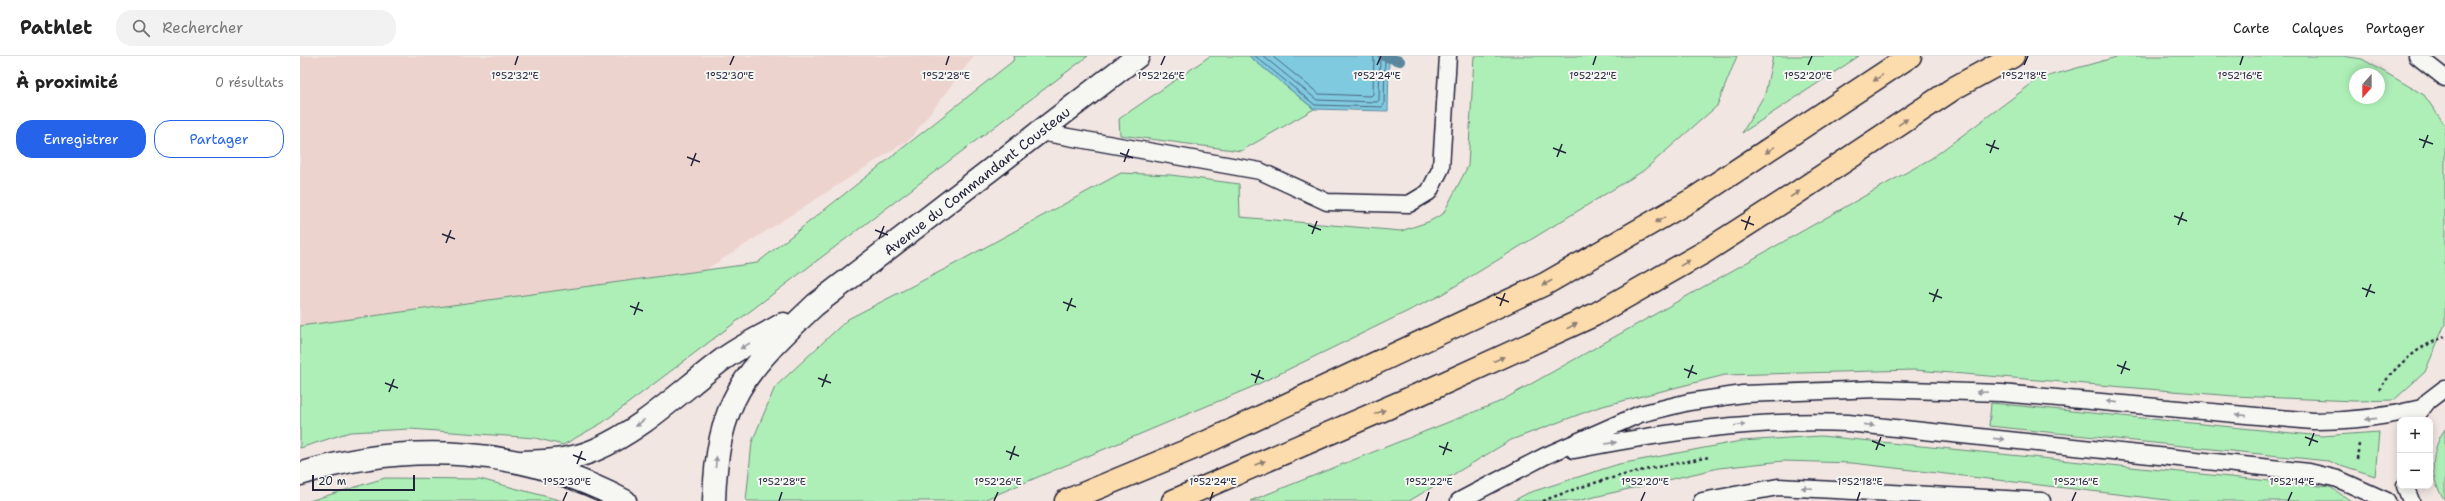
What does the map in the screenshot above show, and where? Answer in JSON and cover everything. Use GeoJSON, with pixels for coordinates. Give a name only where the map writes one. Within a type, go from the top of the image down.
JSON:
{"type":"FeatureCollection","features":[{"type":"Feature","properties":{"kind":"highway"},"geometry":{"type":"LineString","coordinates":[[1066,501],[1196,447],[1545,284],[1684,205],[1910,56]]}},
{"type":"Feature","properties":{"kind":"highway"},"geometry":{"type":"LineString","coordinates":[[1173,501],[1443,384],[1594,315],[1696,257],[1792,196],[1956,87],[2013,56]]}},
{"type":"Feature","properties":{"kind":"street","name":"Avenue du Commandant Cousteau"},"geometry":{"type":"LineString","coordinates":[[714,501],[717,452],[721,432],[738,389],[760,358],[815,305],[1138,56]]}},
{"type":"Feature","properties":{"kind":"street","name":"Avenue du Commandant Cousteau"},"geometry":{"type":"LineString","coordinates":[[523,462],[567,459],[590,452],[612,442],[634,428],[724,359],[815,305]]}},
{"type":"Feature","properties":{"kind":"street"},"geometry":{"type":"LineString","coordinates":[[300,474],[366,457],[411,453],[456,453],[523,462],[577,479],[625,501]]}},
{"type":"Feature","properties":{"kind":"lane"},"geometry":{"type":"LineString","coordinates":[[1040,132],[1260,171],[1327,202],[1409,204],[1429,192],[1441,168],[1448,56]]}},
{"type":"Feature","properties":{"kind":"lane"},"geometry":{"type":"LineString","coordinates":[[2417,56],[2445,78]]}},
{"type":"Feature","properties":{"kind":"lane"},"geometry":{"type":"LineString","coordinates":[[1459,501],[1545,456],[1640,414],[1689,402],[1771,392],[1884,390],[2001,393],[2313,422],[2418,414],[2444,387]]}},
{"type":"Feature","properties":{"kind":"lane"},"geometry":{"type":"LineString","coordinates":[[1545,456],[1609,443],[1756,423],[1798,421],[1848,423],[2309,472],[2338,479],[2387,501]]}},
{"type":"Feature","properties":{"kind":"lane"},"geometry":{"type":"LineString","coordinates":[[1702,501],[1778,487],[1985,500],[2042,501]]}},
{"type":"Feature","properties":{"kind":"lane"},"geometry":{"type":"LineString","coordinates":[[2406,489],[2411,501]]}},
{"type":"Feature","properties":{"kind":"shaded area"},"geometry":{"type":"Polygon","coordinates":[[[300,56],[974,56],[910,139],[627,320],[300,372],[300,56]]]}},
{"type":"Feature","properties":{"kind":"green space"},"geometry":{"type":"Polygon","coordinates":[[[1014,56],[1088,56],[602,423],[563,445],[535,438],[410,429],[350,432],[300,448],[300,326],[757,263],[1013,61],[1014,56]]]}},
{"type":"Feature","properties":{"kind":"green space"},"geometry":{"type":"Polygon","coordinates":[[[1210,56],[1249,56],[1314,109],[1241,151],[1120,135],[1119,119],[1210,56]]]}},
{"type":"Feature","properties":{"kind":"green space"},"geometry":{"type":"Polygon","coordinates":[[[1474,56],[1737,56],[1717,106],[1643,171],[1439,296],[1252,387],[981,501],[746,501],[752,442],[775,387],[848,319],[949,267],[1121,173],[1171,175],[1239,184],[1240,217],[1401,231],[1428,222],[1443,214],[1468,166],[1474,56]]]}},
{"type":"Feature","properties":{"kind":"green space"},"geometry":{"type":"Polygon","coordinates":[[[1773,56],[1859,56],[1742,133],[1765,94],[1773,56]]]}},
{"type":"Feature","properties":{"kind":"green space"},"geometry":{"type":"Polygon","coordinates":[[[2120,56],[2343,56],[2362,59],[2378,68],[2349,68],[2349,104],[2385,104],[2385,72],[2424,95],[2445,125],[2445,324],[2425,372],[2394,400],[2355,401],[2234,396],[1915,370],[1725,375],[1599,407],[1511,440],[1409,501],[1250,501],[1499,402],[1932,158],[2038,79],[2120,56]]]}},
{"type":"Feature","properties":{"kind":"green space"},"geometry":{"type":"Polygon","coordinates":[[[1991,403],[2322,436],[2379,432],[2375,476],[2328,461],[1989,426],[1991,403]]]}},
{"type":"Feature","properties":{"kind":"green space"},"geometry":{"type":"Polygon","coordinates":[[[2445,429],[2445,500],[2436,483],[2433,465],[2436,446],[2445,429]]]}},
{"type":"Feature","properties":{"kind":"green space"},"geometry":{"type":"Polygon","coordinates":[[[1821,436],[2330,487],[2351,501],[2176,501],[1852,463],[1783,461],[1719,468],[1577,501],[1513,501],[1528,493],[1619,464],[1741,441],[1821,436]]]}},
{"type":"Feature","properties":{"kind":"green space"},"geometry":{"type":"Polygon","coordinates":[[[385,478],[480,479],[563,501],[309,501],[385,478]]]}},
{"type":"Feature","properties":{"kind":"water"},"geometry":{"type":"Polygon","coordinates":[[[1249,56],[1389,56],[1388,111],[1314,109],[1249,56]]]}},
{"type":"Feature","properties":{"kind":"waterway"},"geometry":{"type":"LineString","coordinates":[[1383,56],[1400,61]]}}]}
